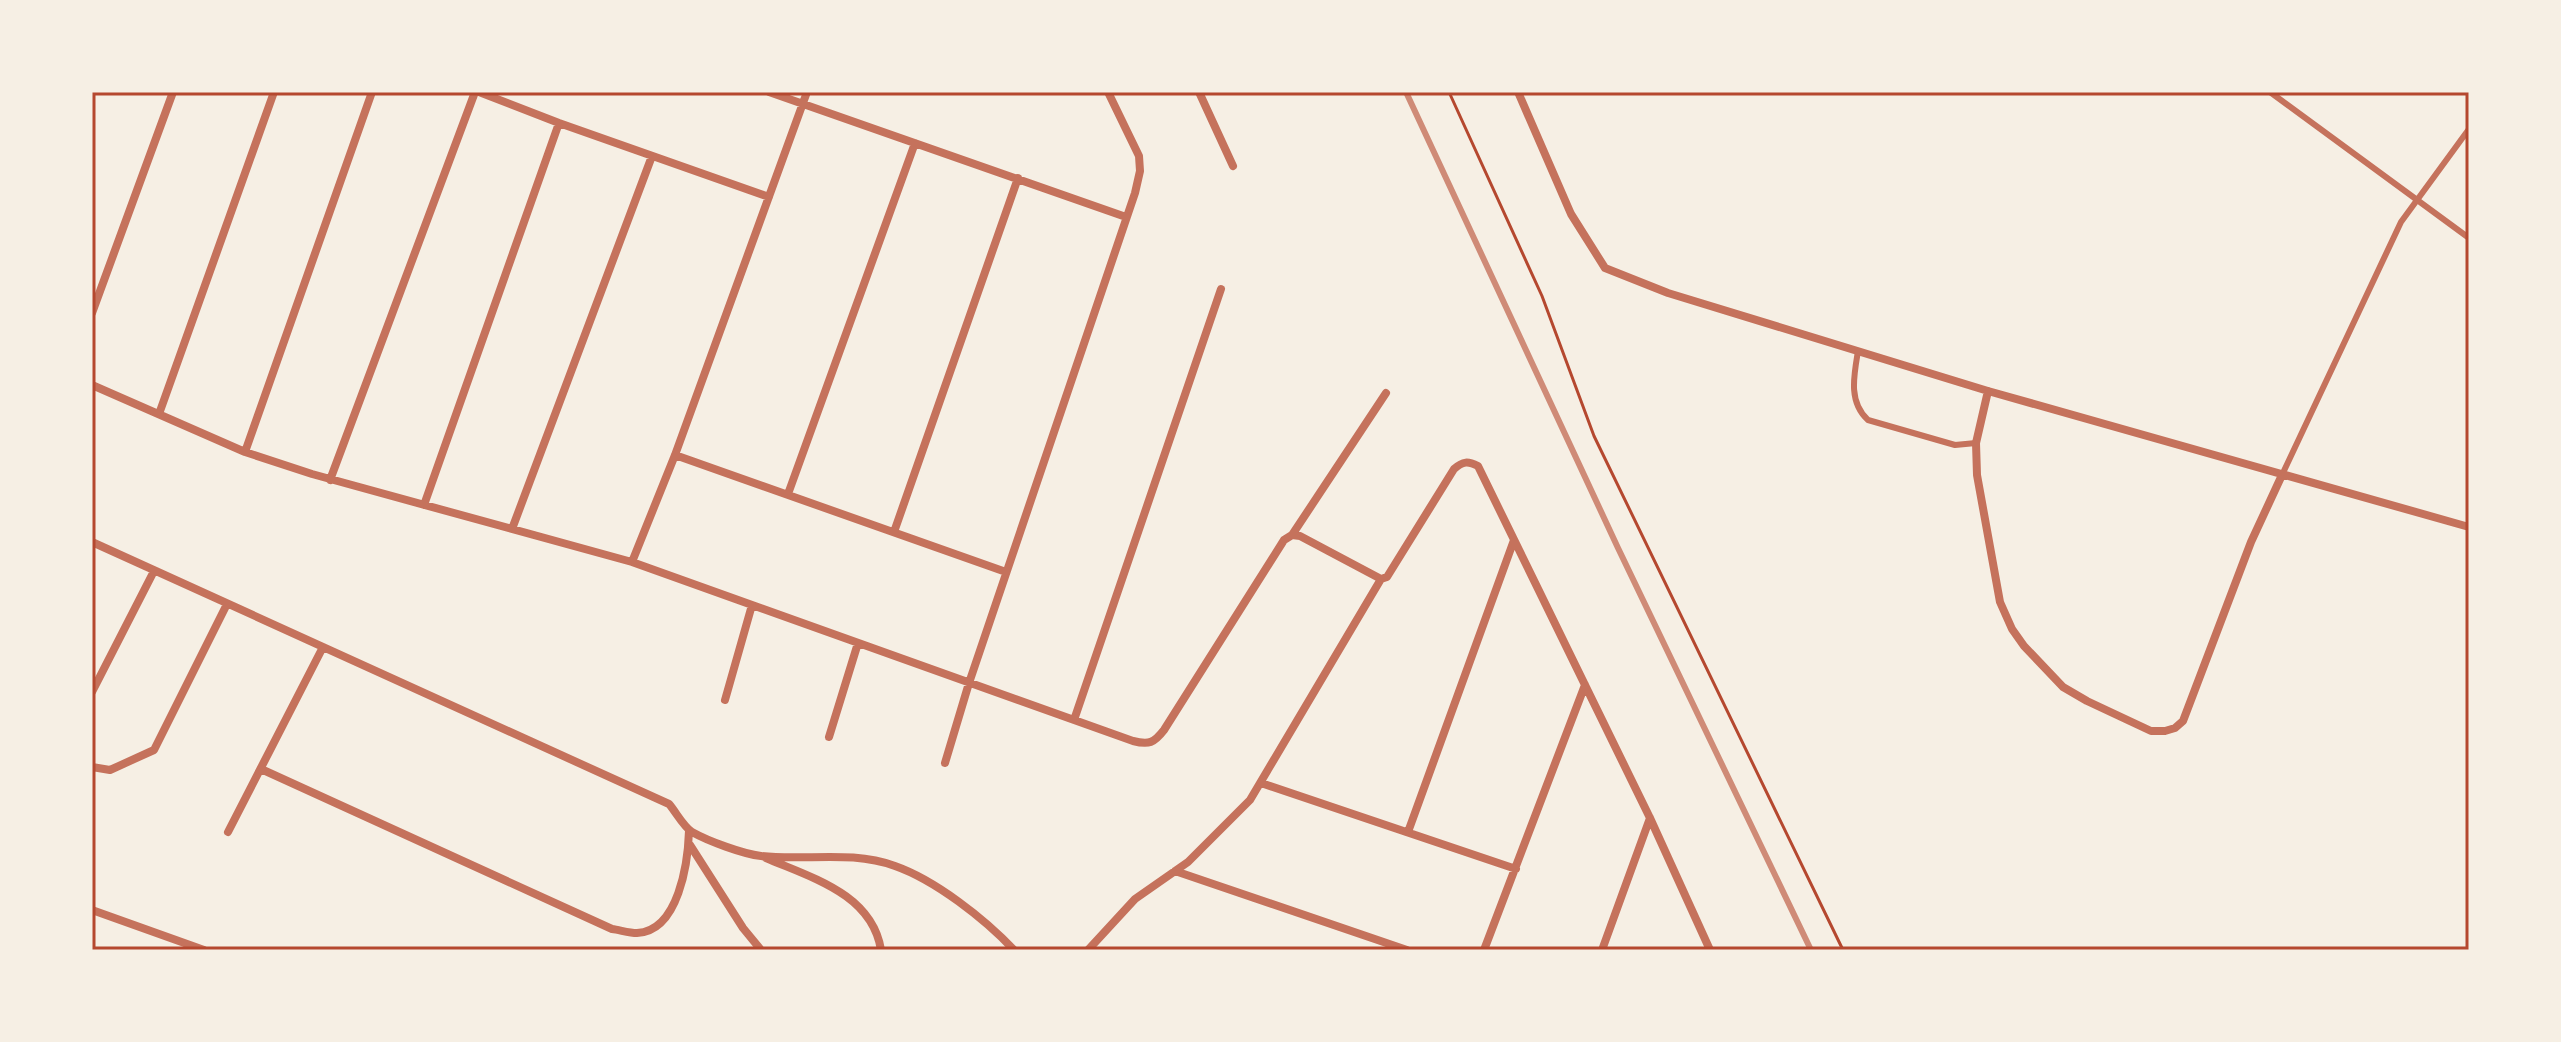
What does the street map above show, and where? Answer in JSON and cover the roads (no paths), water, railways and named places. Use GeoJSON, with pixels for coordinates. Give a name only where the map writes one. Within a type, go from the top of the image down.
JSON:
{"type":"FeatureCollection","features":[{"type":"Feature","properties":{"kind":"street"},"geometry":{"type":"LineString","coordinates":[[92,313],[173,92]]}},
{"type":"Feature","properties":{"kind":"street"},"geometry":{"type":"LineString","coordinates":[[159,414],[274,92]]}},
{"type":"Feature","properties":{"kind":"street"},"geometry":{"type":"LineString","coordinates":[[245,452],[372,92]]}},
{"type":"Feature","properties":{"kind":"street"},"geometry":{"type":"LineString","coordinates":[[330,480],[477,92],[769,197]]}},
{"type":"Feature","properties":{"kind":"street"},"geometry":{"type":"LineString","coordinates":[[769,92],[1126,217]]}},
{"type":"Feature","properties":{"kind":"street"},"geometry":{"type":"LineString","coordinates":[[632,562],[675,455],[807,92]]}},
{"type":"Feature","properties":{"kind":"street"},"geometry":{"type":"LineString","coordinates":[[945,763],[969,683],[1138,182],[1139,156],[1108,92]]}},
{"type":"Feature","properties":{"kind":"street"},"geometry":{"type":"LineString","coordinates":[[1199,92],[1233,166]]}},
{"type":"Feature","properties":{"kind":"street"},"geometry":{"type":"LineString","coordinates":[[1518,92],[1571,214],[1605,268],[1668,293],[1988,391],[2469,527]]}},
{"type":"Feature","properties":{"kind":"street"},"geometry":{"type":"LineString","coordinates":[[424,505],[559,123]]}},
{"type":"Feature","properties":{"kind":"street"},"geometry":{"type":"LineString","coordinates":[[788,494],[915,143]]}},
{"type":"Feature","properties":{"kind":"street"},"geometry":{"type":"LineString","coordinates":[[512,529],[652,156]]}},
{"type":"Feature","properties":{"kind":"street"},"geometry":{"type":"LineString","coordinates":[[894,532],[1018,178]]}},
{"type":"Feature","properties":{"kind":"street"},"geometry":{"type":"LineString","coordinates":[[1074,720],[1221,289]]}},
{"type":"Feature","properties":{"kind":"street"},"geometry":{"type":"LineString","coordinates":[[92,385],[245,452],[330,480],[632,562],[1147,744],[1156,741],[1284,540],[1292,535],[1386,393]]}},
{"type":"Feature","properties":{"kind":"street"},"geometry":{"type":"LineString","coordinates":[[1988,391],[1976,443],[1977,475],[2000,602],[2012,629],[2063,687],[2151,731],[2175,728],[2183,721],[2251,542],[2282,475]]}},
{"type":"Feature","properties":{"kind":"street"},"geometry":{"type":"LineString","coordinates":[[675,455],[1006,572]]}},
{"type":"Feature","properties":{"kind":"street"},"geometry":{"type":"LineString","coordinates":[[1088,950],[1135,899],[1217,836],[1250,800],[1381,579],[1387,577],[1454,469],[1462,462],[1469,461],[1478,466],[1650,818],[1710,950]]}},
{"type":"Feature","properties":{"kind":"street"},"geometry":{"type":"LineString","coordinates":[[1292,535],[1300,536],[1381,579]]}},
{"type":"Feature","properties":{"kind":"street"},"geometry":{"type":"LineString","coordinates":[[1408,832],[1514,540]]}},
{"type":"Feature","properties":{"kind":"street"},"geometry":{"type":"LineString","coordinates":[[92,542],[669,804],[689,831],[814,878],[846,896],[873,922],[881,950]]}},
{"type":"Feature","properties":{"kind":"street"},"geometry":{"type":"LineString","coordinates":[[92,692],[154,571]]}},
{"type":"Feature","properties":{"kind":"street"},"geometry":{"type":"LineString","coordinates":[[92,767],[110,770],[154,750],[227,604]]}},
{"type":"Feature","properties":{"kind":"street"},"geometry":{"type":"LineString","coordinates":[[725,700],[752,605]]}},
{"type":"Feature","properties":{"kind":"street"},"geometry":{"type":"LineString","coordinates":[[829,737],[858,643]]}},
{"type":"Feature","properties":{"kind":"street"},"geometry":{"type":"LineString","coordinates":[[228,832],[323,647]]}},
{"type":"Feature","properties":{"kind":"street"},"geometry":{"type":"LineString","coordinates":[[1484,950],[1585,685]]}},
{"type":"Feature","properties":{"kind":"street"},"geometry":{"type":"LineString","coordinates":[[261,769],[612,929],[638,933],[657,927],[680,891],[689,831]]}},
{"type":"Feature","properties":{"kind":"street"},"geometry":{"type":"LineString","coordinates":[[1261,783],[1516,869]]}},
{"type":"Feature","properties":{"kind":"street"},"geometry":{"type":"LineString","coordinates":[[1602,950],[1650,818]]}},
{"type":"Feature","properties":{"kind":"street"},"geometry":{"type":"LineString","coordinates":[[689,844],[743,928],[761,950]]}},
{"type":"Feature","properties":{"kind":"street"},"geometry":{"type":"LineString","coordinates":[[760,856],[841,855],[893,865],[918,876],[953,898],[1014,950]]}},
{"type":"Feature","properties":{"kind":"street"},"geometry":{"type":"LineString","coordinates":[[1175,871],[1407,950]]}},
{"type":"Feature","properties":{"kind":"street"},"geometry":{"type":"LineString","coordinates":[[92,910],[204,950]]}},
{"type":"Feature","properties":{"kind":"lane"},"geometry":{"type":"LineString","coordinates":[[2270,92],[2469,238]]}},
{"type":"Feature","properties":{"kind":"lane"},"geometry":{"type":"LineString","coordinates":[[2282,475],[2401,222],[2469,129]]}},
{"type":"Feature","properties":{"kind":"lane"},"geometry":{"type":"LineString","coordinates":[[1858,351],[1853,382],[1855,398],[1860,413],[1868,420],[1955,445],[1976,443]]}},
{"type":"Feature","properties":{"kind":"railway"},"geometry":{"type":"LineString","coordinates":[[1406,92],[1618,548],[1811,950]]}}]}
